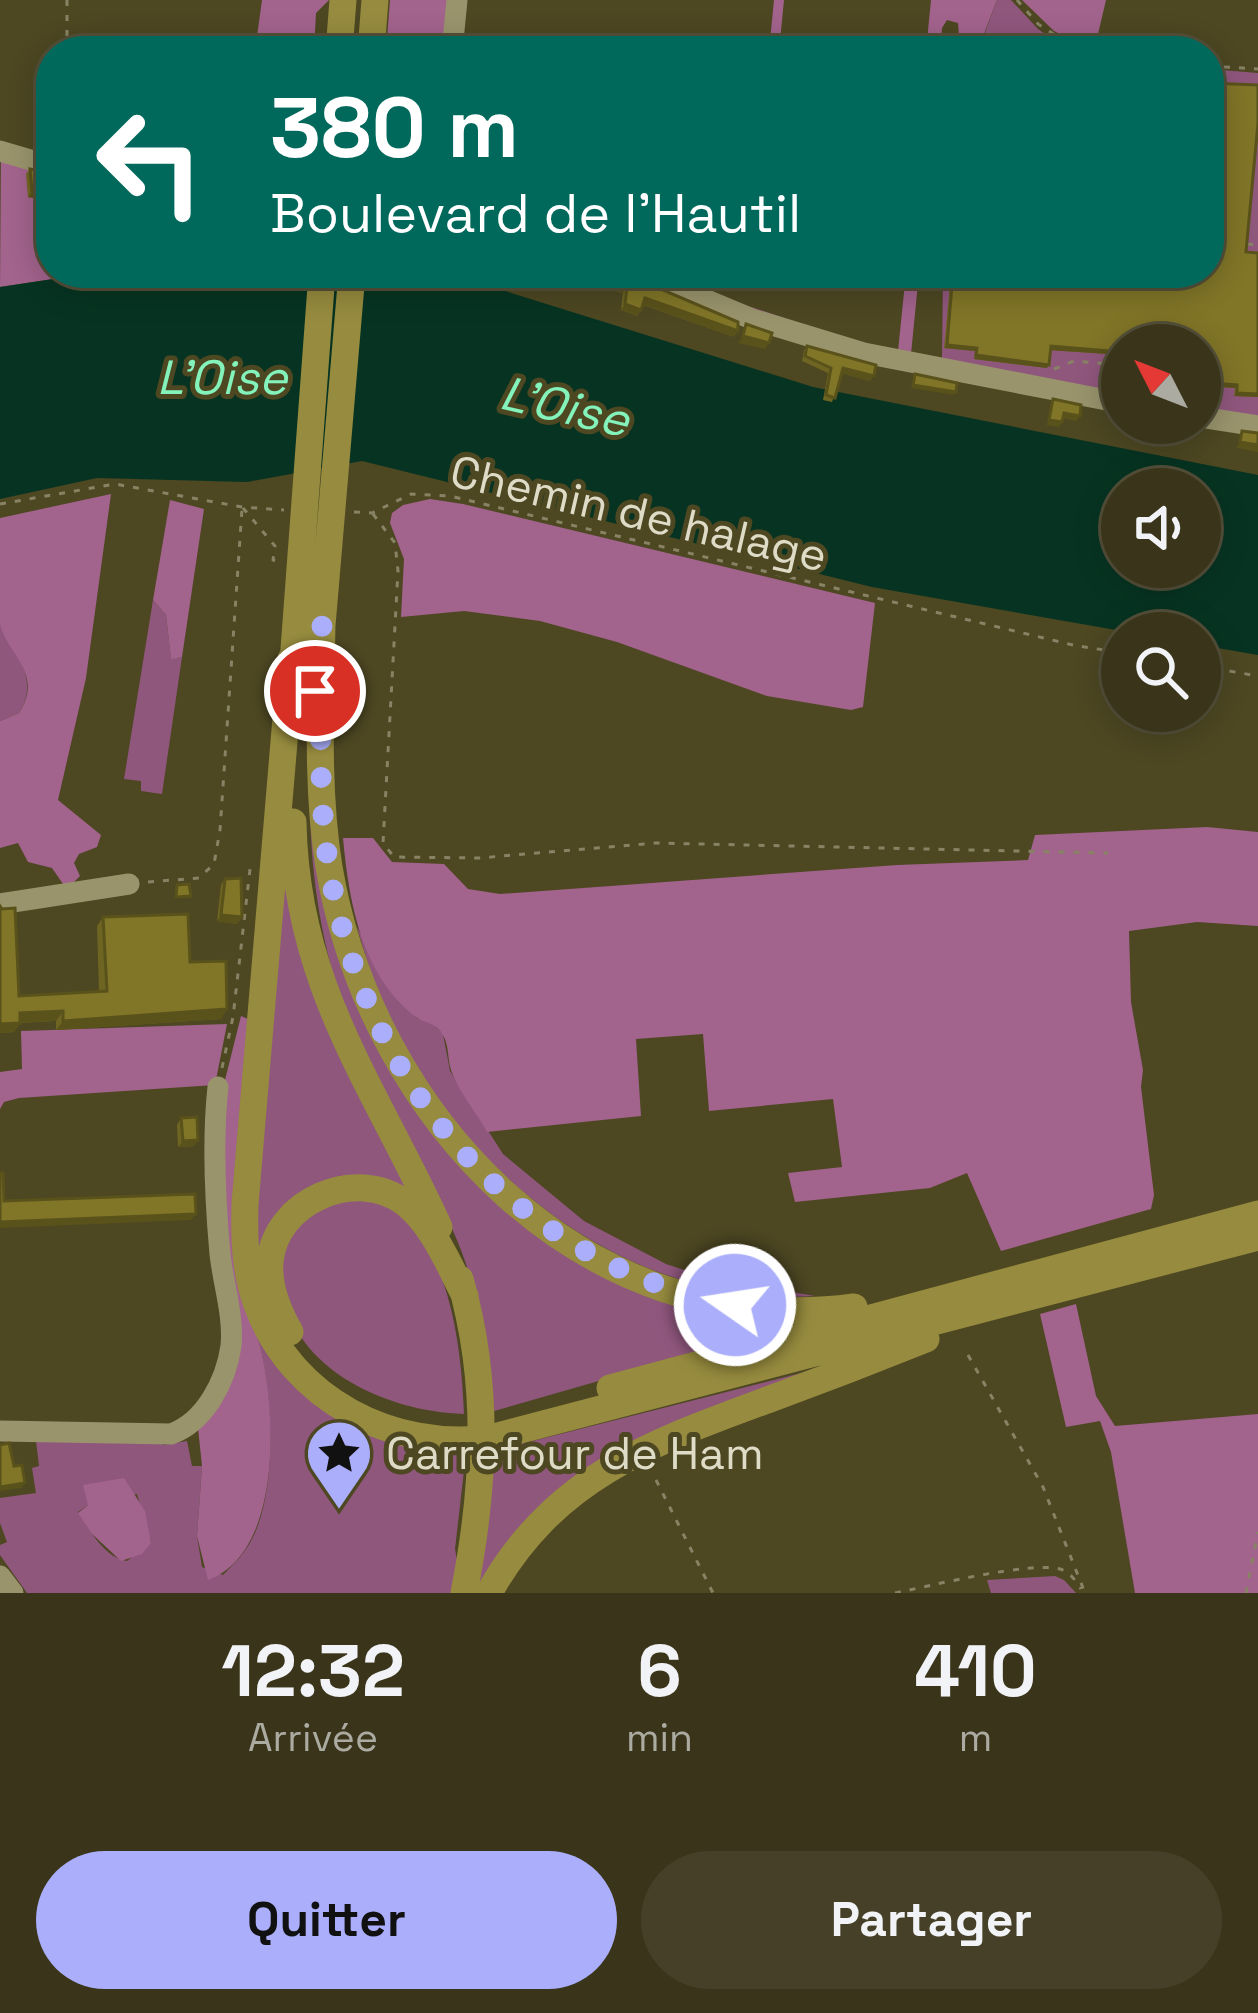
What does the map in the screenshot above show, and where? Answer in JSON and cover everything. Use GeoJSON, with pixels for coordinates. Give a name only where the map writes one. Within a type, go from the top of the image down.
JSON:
{"type":"FeatureCollection","features":[{"type":"Feature","properties":{"kind":"main road"},"geometry":{"type":"LineString","coordinates":[[340,36],[343,0]]}},
{"type":"Feature","properties":{"kind":"main road"},"geometry":{"type":"LineString","coordinates":[[372,36],[375,0]]}},
{"type":"Feature","properties":{"kind":"main road"},"geometry":{"type":"LineString","coordinates":[[322,288],[321,787],[329,868],[344,932],[364,992],[391,1048],[469,1160],[512,1202],[611,1267],[679,1293],[795,1312],[954,1294]]}},
{"type":"Feature","properties":{"kind":"main road"},"geometry":{"type":"LineString","coordinates":[[350,288],[321,514],[291,659],[245,1204],[249,1278],[271,1334],[308,1383],[371,1423],[398,1433],[490,1438],[537,1417],[954,1294],[1258,1214]]}},
{"type":"Feature","properties":{"kind":"main road"},"geometry":{"type":"LineString","coordinates":[[322,621],[309,743],[306,832],[322,981]]}},
{"type":"Feature","properties":{"kind":"main road"},"geometry":{"type":"LineString","coordinates":[[291,659],[295,883],[304,930],[348,1047],[443,1235],[465,1296],[480,1372],[483,1452],[464,1593]]}},
{"type":"Feature","properties":{"kind":"main road"},"geometry":{"type":"LineString","coordinates":[[444,1432],[378,1408],[315,1364],[278,1308],[269,1272],[272,1249],[286,1221],[317,1197],[347,1189],[381,1192],[400,1199],[416,1214],[465,1296]]}},
{"type":"Feature","properties":{"kind":"main road"},"geometry":{"type":"LineString","coordinates":[[537,1417],[1258,1237]]}},
{"type":"Feature","properties":{"kind":"main road"},"geometry":{"type":"LineString","coordinates":[[489,1593],[542,1521],[618,1461],[668,1437],[1034,1296]]}},
{"type":"Feature","properties":{"kind":"street"},"geometry":{"type":"LineString","coordinates":[[454,36],[458,0]]}},
{"type":"Feature","properties":{"kind":"street"},"geometry":{"type":"LineString","coordinates":[[0,152],[36,162]]}},
{"type":"Feature","properties":{"kind":"street"},"geometry":{"type":"LineString","coordinates":[[678,288],[752,319],[864,353],[1101,399]]}},
{"type":"Feature","properties":{"kind":"street"},"geometry":{"type":"LineString","coordinates":[[1221,413],[1258,426]]}},
{"type":"Feature","properties":{"kind":"street"},"geometry":{"type":"LineString","coordinates":[[0,904],[130,884]]}},
{"type":"Feature","properties":{"kind":"street"},"geometry":{"type":"LineString","coordinates":[[0,1431],[171,1434],[188,1427],[208,1404],[231,1339],[220,1249],[214,1128],[218,1087]]}},
{"type":"Feature","properties":{"kind":"street"},"geometry":{"type":"LineString","coordinates":[[0,1576],[14,1593]]}},
{"type":"Feature","properties":{"kind":"path"},"geometry":{"type":"LineString","coordinates":[[67,0],[67,36]]}},
{"type":"Feature","properties":{"kind":"path"},"geometry":{"type":"LineString","coordinates":[[1017,0],[1054,36]]}},
{"type":"Feature","properties":{"kind":"path"},"geometry":{"type":"LineString","coordinates":[[1224,67],[1258,69]]}},
{"type":"Feature","properties":{"kind":"path"},"geometry":{"type":"LineString","coordinates":[[1242,243],[1258,245]]}},
{"type":"Feature","properties":{"kind":"path"},"geometry":{"type":"LineString","coordinates":[[1045,373],[1074,361],[1101,363]]}},
{"type":"Feature","properties":{"kind":"path","name":"Chemin de halage"},"geometry":{"type":"LineString","coordinates":[[0,504],[115,484],[242,507],[321,514],[372,513],[411,494],[450,496],[1101,650]]}},
{"type":"Feature","properties":{"kind":"path"},"geometry":{"type":"LineString","coordinates":[[242,507],[275,546],[274,560],[286,563]]}},
{"type":"Feature","properties":{"kind":"path"},"geometry":{"type":"LineString","coordinates":[[130,884],[200,878],[214,864],[242,507]]}},
{"type":"Feature","properties":{"kind":"path"},"geometry":{"type":"LineString","coordinates":[[372,513],[395,543],[398,571],[383,843],[394,857],[479,858],[656,843],[1108,853]]}},
{"type":"Feature","properties":{"kind":"path"},"geometry":{"type":"LineString","coordinates":[[1221,670],[1258,676]]}},
{"type":"Feature","properties":{"kind":"path"},"geometry":{"type":"LineString","coordinates":[[968,1355],[1043,1487],[1085,1593]]}},
{"type":"Feature","properties":{"kind":"path"},"geometry":{"type":"LineString","coordinates":[[656,1480],[713,1593]]}},
{"type":"Feature","properties":{"kind":"path"},"geometry":{"type":"LineString","coordinates":[[1246,1593],[1258,1532]]}},
{"type":"Feature","properties":{"kind":"path"},"geometry":{"type":"LineString","coordinates":[[896,1593],[992,1574],[1055,1569],[1071,1576],[1085,1593]]}},
{"type":"Feature","properties":{"kind":"shaded area"},"geometry":{"type":"Polygon","coordinates":[[[262,0],[329,0],[316,13],[315,36],[257,36],[262,0]]]}},
{"type":"Feature","properties":{"kind":"shaded area"},"geometry":{"type":"Polygon","coordinates":[[[390,0],[452,0],[448,36],[387,36],[390,0]]]}},
{"type":"Feature","properties":{"kind":"shaded area"},"geometry":{"type":"Polygon","coordinates":[[[774,0],[784,0],[780,36],[770,36],[774,0]]]}},
{"type":"Feature","properties":{"kind":"shaded area"},"geometry":{"type":"Polygon","coordinates":[[[931,0],[997,0],[983,36],[959,36],[958,23],[947,20],[941,36],[927,36],[931,0]]]}},
{"type":"Feature","properties":{"kind":"shaded area"},"geometry":{"type":"Polygon","coordinates":[[[997,0],[1011,0],[1048,36],[984,36],[997,0]]]}},
{"type":"Feature","properties":{"kind":"shaded area"},"geometry":{"type":"Polygon","coordinates":[[[1022,0],[1106,0],[1098,36],[1064,36],[1022,0]]]}},
{"type":"Feature","properties":{"kind":"shaded area"},"geometry":{"type":"Polygon","coordinates":[[[1224,70],[1258,73],[1258,420],[1221,414],[1221,324],[1204,324],[1209,288],[1224,288],[1224,70]]]}},
{"type":"Feature","properties":{"kind":"shaded area"},"geometry":{"type":"Polygon","coordinates":[[[1,145],[36,157],[36,282],[0,287],[1,145]]]}},
{"type":"Feature","properties":{"kind":"shaded area"},"geometry":{"type":"Polygon","coordinates":[[[703,288],[857,342],[942,358],[943,288],[1147,288],[1131,324],[1101,324],[1101,392],[1001,377],[797,328],[703,288]]]}},
{"type":"Feature","properties":{"kind":"shaded area"},"geometry":{"type":"Polygon","coordinates":[[[904,288],[918,288],[911,354],[898,351],[904,288]]]}},
{"type":"Feature","properties":{"kind":"shaded area"},"geometry":{"type":"Polygon","coordinates":[[[111,494],[86,678],[58,800],[101,835],[97,847],[79,854],[74,863],[80,876],[72,884],[63,884],[52,868],[28,862],[18,843],[0,848],[0,721],[19,713],[28,687],[0,625],[0,518],[111,494]]]}},
{"type":"Feature","properties":{"kind":"shaded area"},"geometry":{"type":"Polygon","coordinates":[[[430,499],[875,603],[863,707],[851,710],[767,696],[617,642],[540,621],[464,611],[401,617],[404,559],[390,523],[392,513],[403,505],[430,499]]]}},
{"type":"Feature","properties":{"kind":"shaded area"},"geometry":{"type":"Polygon","coordinates":[[[170,500],[204,509],[182,657],[171,659],[166,615],[153,600],[170,500]]]}},
{"type":"Feature","properties":{"kind":"shaded area"},"geometry":{"type":"Polygon","coordinates":[[[153,600],[166,615],[171,658],[182,657],[162,794],[141,791],[141,781],[124,779],[153,600]]]}},
{"type":"Feature","properties":{"kind":"shaded area"},"geometry":{"type":"Polygon","coordinates":[[[0,625],[19,657],[27,690],[19,713],[0,721],[0,625]]]}},
{"type":"Feature","properties":{"kind":"shaded area"},"geometry":{"type":"Polygon","coordinates":[[[310,806],[323,872],[440,1142],[500,1204],[763,1321],[766,1333],[494,1411],[478,1309],[461,1250],[374,1080],[339,995],[318,902],[310,806]]]}},
{"type":"Feature","properties":{"kind":"shaded area"},"geometry":{"type":"Polygon","coordinates":[[[1207,827],[1258,832],[1258,926],[1197,922],[1129,931],[1131,1002],[1143,1070],[1154,1195],[1151,1209],[1001,1251],[967,1173],[930,1188],[795,1202],[788,1173],[842,1167],[833,1099],[709,1111],[703,1034],[636,1039],[641,1116],[487,1132],[456,1082],[443,1036],[397,1000],[370,959],[354,911],[343,838],[373,838],[392,862],[444,864],[468,889],[500,894],[1028,860],[1035,835],[1207,827]]]}},
{"type":"Feature","properties":{"kind":"shaded area"},"geometry":{"type":"Polygon","coordinates":[[[281,868],[406,1186],[401,1191],[324,1186],[262,1275],[253,1213],[281,868]]]}},
{"type":"Feature","properties":{"kind":"shaded area"},"geometry":{"type":"Polygon","coordinates":[[[357,927],[390,987],[417,1018],[443,1034],[450,1071],[503,1154],[584,1221],[666,1264],[706,1277],[815,1296],[754,1295],[696,1284],[640,1265],[538,1204],[493,1165],[417,1071],[381,1001],[357,927]]]}},
{"type":"Feature","properties":{"kind":"shaded area"},"geometry":{"type":"Polygon","coordinates":[[[241,1016],[248,1019],[253,1323],[267,1386],[270,1465],[252,1537],[234,1564],[208,1580],[197,1536],[202,1466],[198,1428],[220,1399],[223,1088],[241,1016]]]}},
{"type":"Feature","properties":{"kind":"shaded area"},"geometry":{"type":"Polygon","coordinates":[[[227,1024],[215,1085],[19,1098],[4,1102],[0,1109],[0,1072],[22,1069],[21,1031],[227,1024]]]}},
{"type":"Feature","properties":{"kind":"shaded area"},"geometry":{"type":"Polygon","coordinates":[[[342,1197],[397,1206],[428,1247],[451,1311],[464,1414],[401,1404],[370,1392],[316,1356],[297,1331],[286,1302],[284,1241],[299,1222],[342,1197]]]}},
{"type":"Feature","properties":{"kind":"shaded area"},"geometry":{"type":"Polygon","coordinates":[[[1076,1304],[1096,1396],[1115,1426],[1258,1414],[1258,1593],[1135,1593],[1111,1452],[1100,1421],[1066,1427],[1040,1314],[1076,1304]]]}},
{"type":"Feature","properties":{"kind":"shaded area"},"geometry":{"type":"Polygon","coordinates":[[[253,1323],[272,1352],[436,1451],[466,1453],[453,1593],[27,1593],[0,1555],[0,1545],[7,1542],[0,1523],[0,1498],[36,1493],[32,1468],[39,1466],[36,1441],[162,1441],[163,1445],[187,1441],[192,1466],[202,1466],[197,1536],[202,1567],[223,1575],[232,1566],[253,1537],[267,1489],[269,1400],[253,1323]],[[137,1494],[88,1505],[78,1512],[98,1542],[119,1559],[127,1561],[151,1542],[137,1494]]]}},
{"type":"Feature","properties":{"kind":"shaded area"},"geometry":{"type":"Polygon","coordinates":[[[813,1370],[648,1435],[474,1593],[493,1451],[813,1370]]]}},
{"type":"Feature","properties":{"kind":"shaded area"},"geometry":{"type":"Polygon","coordinates":[[[124,1478],[145,1511],[151,1543],[142,1554],[121,1561],[91,1533],[78,1513],[88,1505],[83,1485],[124,1478]]]}},
{"type":"Feature","properties":{"kind":"shaded area"},"geometry":{"type":"Polygon","coordinates":[[[1055,1576],[1076,1593],[991,1593],[987,1580],[1055,1576]]]}},
{"type":"Feature","properties":{"kind":"water","name":"L’Oise"},"geometry":{"type":"Polygon","coordinates":[[[36,282],[36,288],[495,288],[813,387],[1258,475],[1258,655],[1221,649],[1221,612],[1101,612],[1101,627],[872,587],[362,461],[247,482],[97,478],[0,499],[0,287],[36,282]]]}},
{"type":"Feature","properties":{"kind":"building"},"geometry":{"type":"Polygon","coordinates":[[[1224,84],[1258,85],[1246,252],[1258,253],[1258,394],[1237,393],[1237,385],[1221,384],[1221,324],[1101,324],[1101,350],[1051,346],[1049,365],[976,355],[977,348],[947,345],[952,288],[1224,288],[1224,84]]]}},
{"type":"Feature","properties":{"kind":"building"},"geometry":{"type":"Polygon","coordinates":[[[30,169],[36,170],[36,192],[30,169]]]}},
{"type":"Feature","properties":{"kind":"building"},"geometry":{"type":"Polygon","coordinates":[[[627,288],[658,288],[738,322],[738,331],[645,298],[641,310],[625,304],[627,288]]]}},
{"type":"Feature","properties":{"kind":"building"},"geometry":{"type":"Polygon","coordinates":[[[746,324],[772,333],[769,343],[743,336],[746,324]]]}},
{"type":"Feature","properties":{"kind":"building"},"geometry":{"type":"Polygon","coordinates":[[[807,346],[876,365],[874,376],[843,368],[835,398],[826,395],[831,368],[805,356],[807,346]]]}},
{"type":"Feature","properties":{"kind":"building"},"geometry":{"type":"Polygon","coordinates":[[[915,374],[957,383],[956,392],[913,385],[915,374]]]}},
{"type":"Feature","properties":{"kind":"building"},"geometry":{"type":"Polygon","coordinates":[[[1053,399],[1081,405],[1080,416],[1064,413],[1062,422],[1049,420],[1053,399]]]}},
{"type":"Feature","properties":{"kind":"building"},"geometry":{"type":"Polygon","coordinates":[[[1242,431],[1258,433],[1258,445],[1240,442],[1242,431]]]}},
{"type":"Feature","properties":{"kind":"building"},"geometry":{"type":"Polygon","coordinates":[[[241,878],[242,917],[221,915],[225,879],[241,878]]]}},
{"type":"Feature","properties":{"kind":"building"},"geometry":{"type":"Polygon","coordinates":[[[189,884],[191,896],[176,897],[177,885],[189,884]]]}},
{"type":"Feature","properties":{"kind":"building"},"geometry":{"type":"Polygon","coordinates":[[[0,906],[15,908],[19,996],[107,991],[103,917],[188,914],[190,962],[226,961],[227,1009],[63,1021],[63,1011],[20,1013],[20,1023],[0,1024],[0,906]]]}},
{"type":"Feature","properties":{"kind":"building"},"geometry":{"type":"Polygon","coordinates":[[[197,1117],[198,1140],[183,1141],[181,1118],[197,1117]]]}},
{"type":"Feature","properties":{"kind":"building"},"geometry":{"type":"Polygon","coordinates":[[[0,1173],[4,1201],[195,1194],[196,1214],[0,1222],[0,1173]]]}},
{"type":"Feature","properties":{"kind":"building"},"geometry":{"type":"Polygon","coordinates":[[[9,1443],[14,1466],[22,1465],[25,1483],[0,1487],[0,1445],[9,1443]]]}},
{"type":"Feature","properties":{"kind":"place","name":"Carrefour de Ham"},"geometry":{"type":"Point","coordinates":[339,1512]}},
{"type":"Feature","properties":{"kind":"route"},"geometry":{"type":"LineString","coordinates":[[315,691],[322,621],[321,787],[329,868],[355,967],[376,1020],[408,1078],[451,1139],[535,1220],[611,1267],[679,1293],[735,1305]]}},
{"type":"Feature","properties":{"kind":"water label","name":"L'Oise"},"geometry":{"type":"Point","coordinates":[565,406]}}]}
